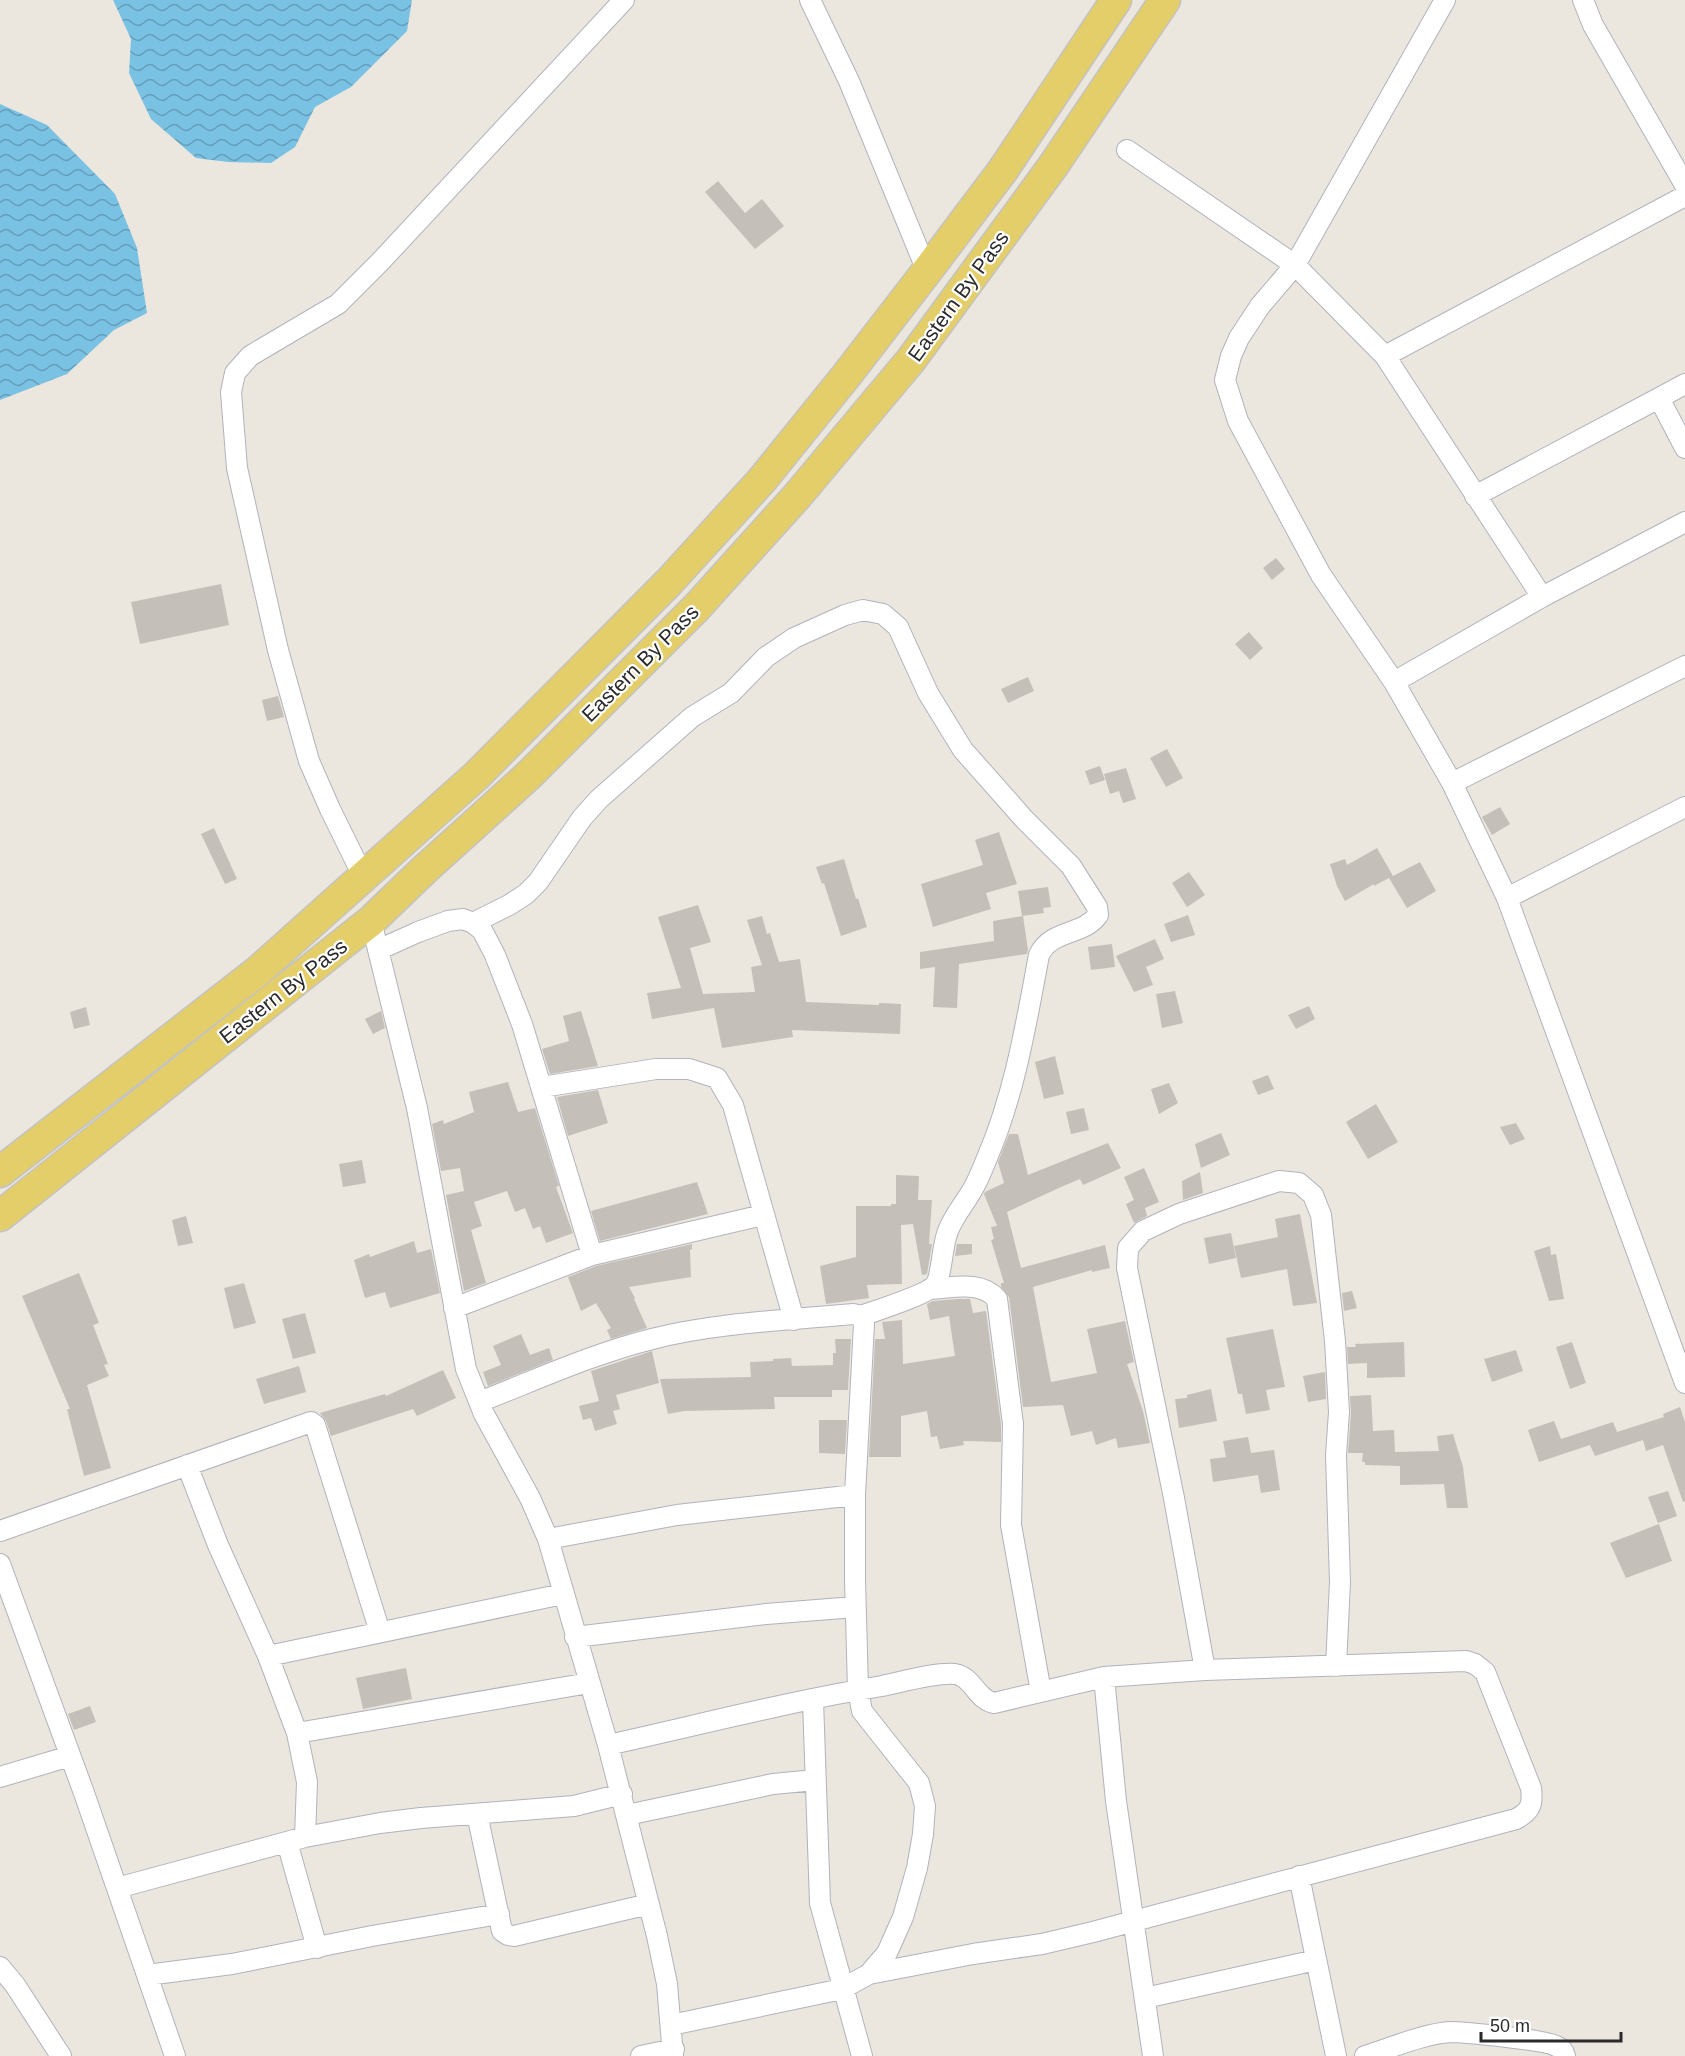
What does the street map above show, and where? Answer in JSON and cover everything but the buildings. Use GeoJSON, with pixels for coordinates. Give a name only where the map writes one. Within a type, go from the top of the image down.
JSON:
{"type":"FeatureCollection","features":[{"type":"Feature","properties":{"kind":"main road","name":"Eastern By Pass"},"geometry":{"type":"LineString","coordinates":[[0,1172],[258,971],[476,776],[669,582],[762,480],[927,270],[1003,170],[1116,0]]}},
{"type":"Feature","properties":{"kind":"main road","name":"Eastern By Pass"},"geometry":{"type":"LineString","coordinates":[[0,1216],[371,921],[529,775],[697,607],[798,495],[911,360],[1059,156],[1165,0]]}},
{"type":"Feature","properties":{"kind":"street"},"geometry":{"type":"LineString","coordinates":[[363,876],[309,761],[278,650],[237,468],[231,392],[235,373],[250,356],[338,304],[380,262],[624,0]]}},
{"type":"Feature","properties":{"kind":"street"},"geometry":{"type":"LineString","coordinates":[[810,0],[849,81],[927,270]]}},
{"type":"Feature","properties":{"kind":"street"},"geometry":{"type":"LineString","coordinates":[[1445,0],[1295,265],[1260,306],[1239,338],[1231,356],[1225,380],[1238,421],[1322,575],[1394,682],[1452,783],[1507,898],[1679,1349],[1685,1383]]}},
{"type":"Feature","properties":{"kind":"street"},"geometry":{"type":"LineString","coordinates":[[1583,0],[1593,25],[1685,185]]}},
{"type":"Feature","properties":{"kind":"street"},"geometry":{"type":"LineString","coordinates":[[1128,150],[1295,265],[1385,356],[1542,597]]}},
{"type":"Feature","properties":{"kind":"street"},"geometry":{"type":"LineString","coordinates":[[1385,356],[1685,196]]}},
{"type":"Feature","properties":{"kind":"street"},"geometry":{"type":"LineString","coordinates":[[1475,496],[1685,384]]}},
{"type":"Feature","properties":{"kind":"street"},"geometry":{"type":"LineString","coordinates":[[1659,398],[1685,448]]}},
{"type":"Feature","properties":{"kind":"street"},"geometry":{"type":"LineString","coordinates":[[1394,682],[1542,597],[1685,522]]}},
{"type":"Feature","properties":{"kind":"street"},"geometry":{"type":"LineString","coordinates":[[473,923],[526,894],[538,882],[582,818],[599,799],[692,717],[731,693],[766,657],[794,638],[845,615],[863,610],[883,614],[898,627],[928,693],[963,750],[1024,819],[1071,866],[1097,907],[1098,915],[1093,922],[1056,937],[1043,945],[1008,1102],[974,1188],[948,1229],[942,1249],[937,1283],[930,1289]]}},
{"type":"Feature","properties":{"kind":"street"},"geometry":{"type":"LineString","coordinates":[[1452,783],[1685,666]]}},
{"type":"Feature","properties":{"kind":"street"},"geometry":{"type":"LineString","coordinates":[[1507,898],[1685,807]]}},
{"type":"Feature","properties":{"kind":"street"},"geometry":{"type":"LineString","coordinates":[[378,950],[448,921],[463,919],[482,930],[495,955],[522,1024],[592,1255]]}},
{"type":"Feature","properties":{"kind":"street"},"geometry":{"type":"LineString","coordinates":[[371,921],[417,1108],[466,1369],[479,1402],[530,1498],[548,1539],[622,1794],[649,1904],[667,1984],[674,2053],[640,2056]]}},
{"type":"Feature","properties":{"kind":"street"},"geometry":{"type":"LineString","coordinates":[[542,1088],[656,1069],[689,1069],[717,1078],[733,1105],[794,1320]]}},
{"type":"Feature","properties":{"kind":"street"},"geometry":{"type":"LineString","coordinates":[[1206,1670],[1128,1268],[1128,1248],[1143,1231],[1179,1214],[1280,1181],[1299,1183],[1313,1196],[1321,1215],[1335,1341],[1339,1412],[1335,1447],[1340,1582],[1336,1666]]}},
{"type":"Feature","properties":{"kind":"street"},"geometry":{"type":"LineString","coordinates":[[454,1308],[592,1255],[763,1215]]}},
{"type":"Feature","properties":{"kind":"street"},"geometry":{"type":"LineString","coordinates":[[479,1402],[608,1351],[653,1338],[702,1329],[853,1314],[861,1316],[930,1289],[976,1287],[990,1292],[997,1299],[1013,1424],[1011,1525],[1041,1692]]}},
{"type":"Feature","properties":{"kind":"street"},"geometry":{"type":"LineString","coordinates":[[861,1316],[864,1324],[855,1495],[858,1690],[862,1711],[919,1783],[925,1806],[917,1868],[903,1917],[887,1953],[869,1974]]}},
{"type":"Feature","properties":{"kind":"street"},"geometry":{"type":"LineString","coordinates":[[0,1531],[310,1422],[314,1423],[380,1632]]}},
{"type":"Feature","properties":{"kind":"street"},"geometry":{"type":"LineString","coordinates":[[187,1465],[218,1545],[268,1656],[297,1733],[307,1782],[296,1840],[317,1948]]}},
{"type":"Feature","properties":{"kind":"street"},"geometry":{"type":"LineString","coordinates":[[548,1539],[676,1515],[855,1495]]}},
{"type":"Feature","properties":{"kind":"street"},"geometry":{"type":"LineString","coordinates":[[0,1564],[6,1600],[70,1756],[175,2056]]}},
{"type":"Feature","properties":{"kind":"street"},"geometry":{"type":"LineString","coordinates":[[268,1656],[563,1594]]}},
{"type":"Feature","properties":{"kind":"street"},"geometry":{"type":"LineString","coordinates":[[575,1637],[766,1614],[855,1606]]}},
{"type":"Feature","properties":{"kind":"street"},"geometry":{"type":"LineString","coordinates":[[608,1745],[858,1690],[953,1674],[962,1676],[970,1682],[983,1699],[994,1703],[1104,1677],[1206,1670],[1466,1661],[1475,1664],[1485,1672],[1531,1788],[1533,1803],[1528,1812],[1516,1819],[1042,1944],[973,1954],[869,1974],[842,1989],[671,2025]]}},
{"type":"Feature","properties":{"kind":"street"},"geometry":{"type":"LineString","coordinates":[[1104,1677],[1116,1801],[1153,2056]]}},
{"type":"Feature","properties":{"kind":"street"},"geometry":{"type":"LineString","coordinates":[[297,1733],[589,1683]]}},
{"type":"Feature","properties":{"kind":"street"},"geometry":{"type":"LineString","coordinates":[[813,1700],[820,1903],[862,2056]]}},
{"type":"Feature","properties":{"kind":"street"},"geometry":{"type":"LineString","coordinates":[[0,1777],[70,1756]]}},
{"type":"Feature","properties":{"kind":"street"},"geometry":{"type":"LineString","coordinates":[[627,1815],[773,1784],[815,1780]]}},
{"type":"Feature","properties":{"kind":"street"},"geometry":{"type":"LineString","coordinates":[[117,1888],[296,1840],[380,1823],[574,1806],[622,1794]]}},
{"type":"Feature","properties":{"kind":"street"},"geometry":{"type":"LineString","coordinates":[[477,1814],[502,1931],[508,1935],[514,1936],[649,1904]]}},
{"type":"Feature","properties":{"kind":"street"},"geometry":{"type":"LineString","coordinates":[[1299,1876],[1336,2056]]}},
{"type":"Feature","properties":{"kind":"street"},"geometry":{"type":"LineString","coordinates":[[147,1975],[232,1964],[499,1914]]}},
{"type":"Feature","properties":{"kind":"street"},"geometry":{"type":"LineString","coordinates":[[1145,1998],[1316,1960]]}},
{"type":"Feature","properties":{"kind":"street"},"geometry":{"type":"LineString","coordinates":[[0,1967],[15,1985],[61,2056]]}},
{"type":"Feature","properties":{"kind":"street"},"geometry":{"type":"LineString","coordinates":[[1365,2056],[1451,2032],[1555,2045],[1564,2052],[1565,2056]]}},
{"type":"Feature","properties":{"kind":"water"},"geometry":{"type":"Polygon","coordinates":[[[113,0],[412,0],[407,31],[351,87],[315,107],[295,147],[271,163],[228,162],[196,158],[151,119],[129,73],[131,39],[113,0]]]}},
{"type":"Feature","properties":{"kind":"water"},"geometry":{"type":"Polygon","coordinates":[[[0,104],[47,125],[115,194],[137,248],[147,313],[114,330],[67,374],[0,400],[0,104]]]}}]}
